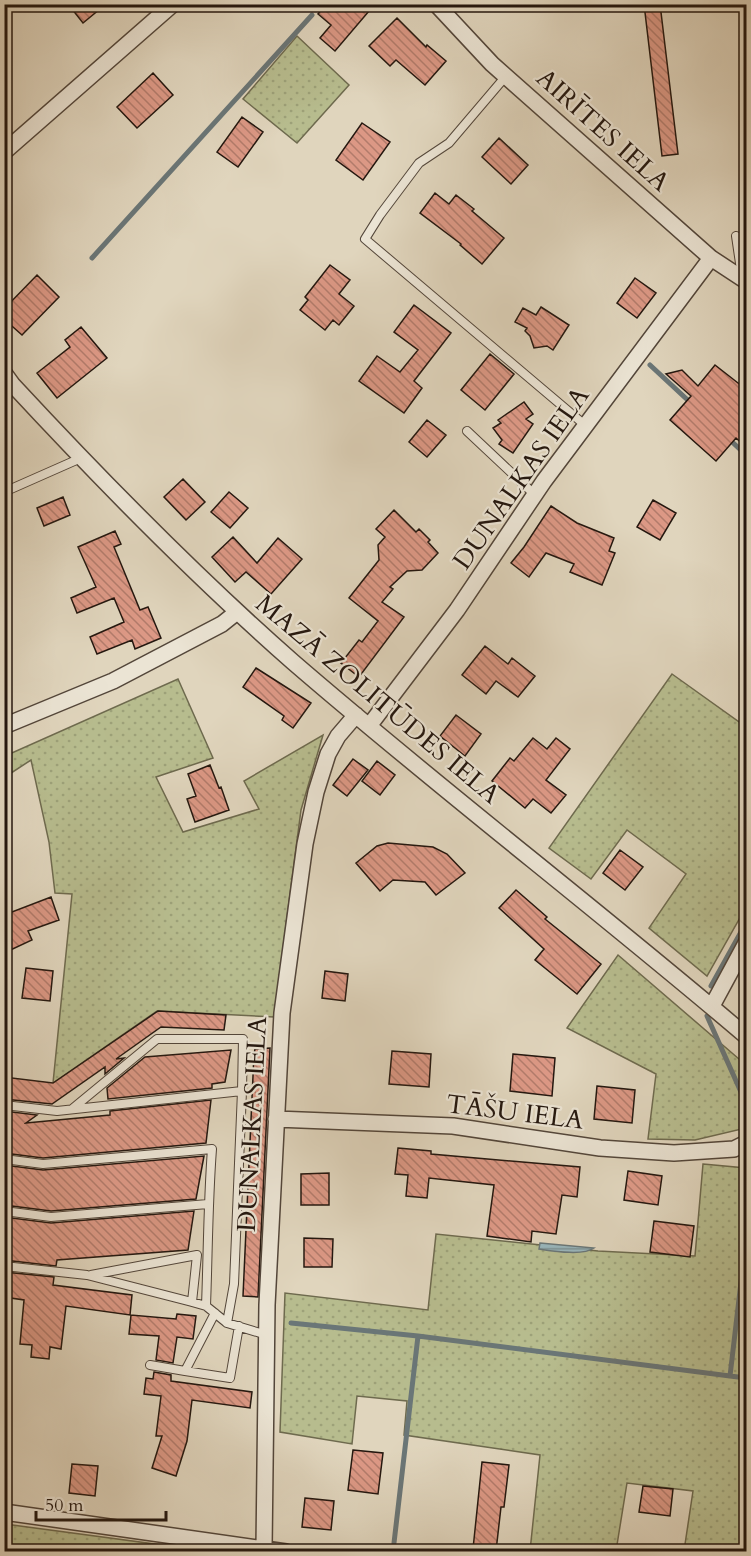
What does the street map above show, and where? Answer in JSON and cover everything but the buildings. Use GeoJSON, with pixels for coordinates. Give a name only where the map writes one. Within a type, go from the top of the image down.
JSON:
{"type":"FeatureCollection","features":[{"type":"Feature","properties":{"kind":"street"},"geometry":{"type":"LineString","coordinates":[[4,152],[173,4]]}},
{"type":"Feature","properties":{"kind":"street","name":"AIRĪTES IELA"},"geometry":{"type":"LineString","coordinates":[[436,4],[492,63],[711,258],[744,279]]}},
{"type":"Feature","properties":{"kind":"street","name":"DUNALKAS IELA"},"geometry":{"type":"LineString","coordinates":[[369,726],[457,610],[535,495],[711,258]]}},
{"type":"Feature","properties":{"kind":"street","name":"MAZĀ ZOLITŪDES IELA"},"geometry":{"type":"LineString","coordinates":[[4,373],[81,458],[237,612],[369,726],[747,1036]]}},
{"type":"Feature","properties":{"kind":"street"},"geometry":{"type":"LineString","coordinates":[[4,726],[113,681],[222,624],[237,612]]}},
{"type":"Feature","properties":{"kind":"street","name":"DUNALKAS IELA"},"geometry":{"type":"LineString","coordinates":[[264,1548],[267,1335],[282,1013],[297,903],[321,772],[338,736],[356,715]]}},
{"type":"Feature","properties":{"kind":"street"},"geometry":{"type":"LineString","coordinates":[[712,1006],[747,943]]}},
{"type":"Feature","properties":{"kind":"street","name":"TĀŠU IELA"},"geometry":{"type":"LineString","coordinates":[[276,1119],[453,1126],[600,1148],[674,1153],[734,1149],[747,1143]]}},
{"type":"Feature","properties":{"kind":"street"},"geometry":{"type":"LineString","coordinates":[[4,1512],[286,1551]]}},
{"type":"Feature","properties":{"kind":"lane"},"geometry":{"type":"LineString","coordinates":[[506,75],[449,142],[418,163],[365,239],[586,426]]}},
{"type":"Feature","properties":{"kind":"lane"},"geometry":{"type":"LineString","coordinates":[[736,236],[744,279]]}},
{"type":"Feature","properties":{"kind":"lane"},"geometry":{"type":"LineString","coordinates":[[467,431],[535,495]]}},
{"type":"Feature","properties":{"kind":"lane"},"geometry":{"type":"LineString","coordinates":[[4,492],[81,458]]}},
{"type":"Feature","properties":{"kind":"lane"},"geometry":{"type":"LineString","coordinates":[[70,1110],[157,1039],[243,1039],[234,1284],[227,1323]]}},
{"type":"Feature","properties":{"kind":"lane"},"geometry":{"type":"LineString","coordinates":[[4,1105],[57,1111],[242,1091]]}},
{"type":"Feature","properties":{"kind":"lane"},"geometry":{"type":"LineString","coordinates":[[4,1159],[43,1164],[212,1149],[208,1204],[206,1305]]}},
{"type":"Feature","properties":{"kind":"lane"},"geometry":{"type":"LineString","coordinates":[[4,1211],[51,1217],[208,1204]]}},
{"type":"Feature","properties":{"kind":"lane"},"geometry":{"type":"LineString","coordinates":[[87,1275],[196,1255],[192,1302]]}},
{"type":"Feature","properties":{"kind":"lane"},"geometry":{"type":"LineString","coordinates":[[4,1266],[87,1275],[206,1305],[227,1323],[267,1335]]}},
{"type":"Feature","properties":{"kind":"lane"},"geometry":{"type":"LineString","coordinates":[[185,1371],[215,1312]]}},
{"type":"Feature","properties":{"kind":"lane"},"geometry":{"type":"LineString","coordinates":[[150,1365],[230,1378],[239,1326]]}},
{"type":"Feature","properties":{"kind":"green space"},"geometry":{"type":"Polygon","coordinates":[[[297,36],[349,85],[297,143],[243,99],[297,36]]]}},
{"type":"Feature","properties":{"kind":"green space"},"geometry":{"type":"Polygon","coordinates":[[[672,674],[746,727],[746,907],[707,976],[649,928],[686,874],[627,830],[591,879],[549,848],[672,674]]]}},
{"type":"Feature","properties":{"kind":"green space"},"geometry":{"type":"Polygon","coordinates":[[[178,679],[213,758],[156,777],[183,832],[259,809],[244,781],[323,735],[301,810],[274,1017],[157,1011],[53,1083],[72,894],[55,893],[49,842],[31,760],[5,777],[5,756],[178,679]]]}},
{"type":"Feature","properties":{"kind":"green space"},"geometry":{"type":"Polygon","coordinates":[[[618,955],[746,1065],[746,1128],[695,1140],[648,1139],[656,1074],[567,1028],[618,955]]]}},
{"type":"Feature","properties":{"kind":"green space"},"geometry":{"type":"Polygon","coordinates":[[[703,1164],[746,1168],[746,1551],[684,1551],[693,1491],[627,1483],[616,1551],[530,1551],[540,1455],[404,1435],[407,1401],[357,1396],[352,1444],[280,1432],[285,1293],[428,1310],[436,1234],[598,1251],[695,1256],[703,1164]]]}},
{"type":"Feature","properties":{"kind":"green space"},"geometry":{"type":"Polygon","coordinates":[[[5,1524],[177,1547],[176,1551],[5,1551],[5,1524]]]}},
{"type":"Feature","properties":{"kind":"water"},"geometry":{"type":"Polygon","coordinates":[[[540,1243],[594,1248],[583,1252],[560,1252],[539,1249],[540,1243]]]}},
{"type":"Feature","properties":{"kind":"waterway"},"geometry":{"type":"LineString","coordinates":[[92,258],[312,15]]}},
{"type":"Feature","properties":{"kind":"waterway"},"geometry":{"type":"LineString","coordinates":[[650,365],[693,405]]}},
{"type":"Feature","properties":{"kind":"waterway"},"geometry":{"type":"LineString","coordinates":[[728,438],[746,455]]}},
{"type":"Feature","properties":{"kind":"waterway"},"geometry":{"type":"LineString","coordinates":[[711,986],[746,923]]}},
{"type":"Feature","properties":{"kind":"waterway"},"geometry":{"type":"LineString","coordinates":[[707,1016],[741,1092],[746,1110]]}},
{"type":"Feature","properties":{"kind":"waterway"},"geometry":{"type":"LineString","coordinates":[[745,1248],[730,1376],[746,1378]]}},
{"type":"Feature","properties":{"kind":"waterway"},"geometry":{"type":"LineString","coordinates":[[291,1323],[418,1336]]}},
{"type":"Feature","properties":{"kind":"waterway"},"geometry":{"type":"LineString","coordinates":[[394,1543],[418,1336],[730,1376]]}}]}
